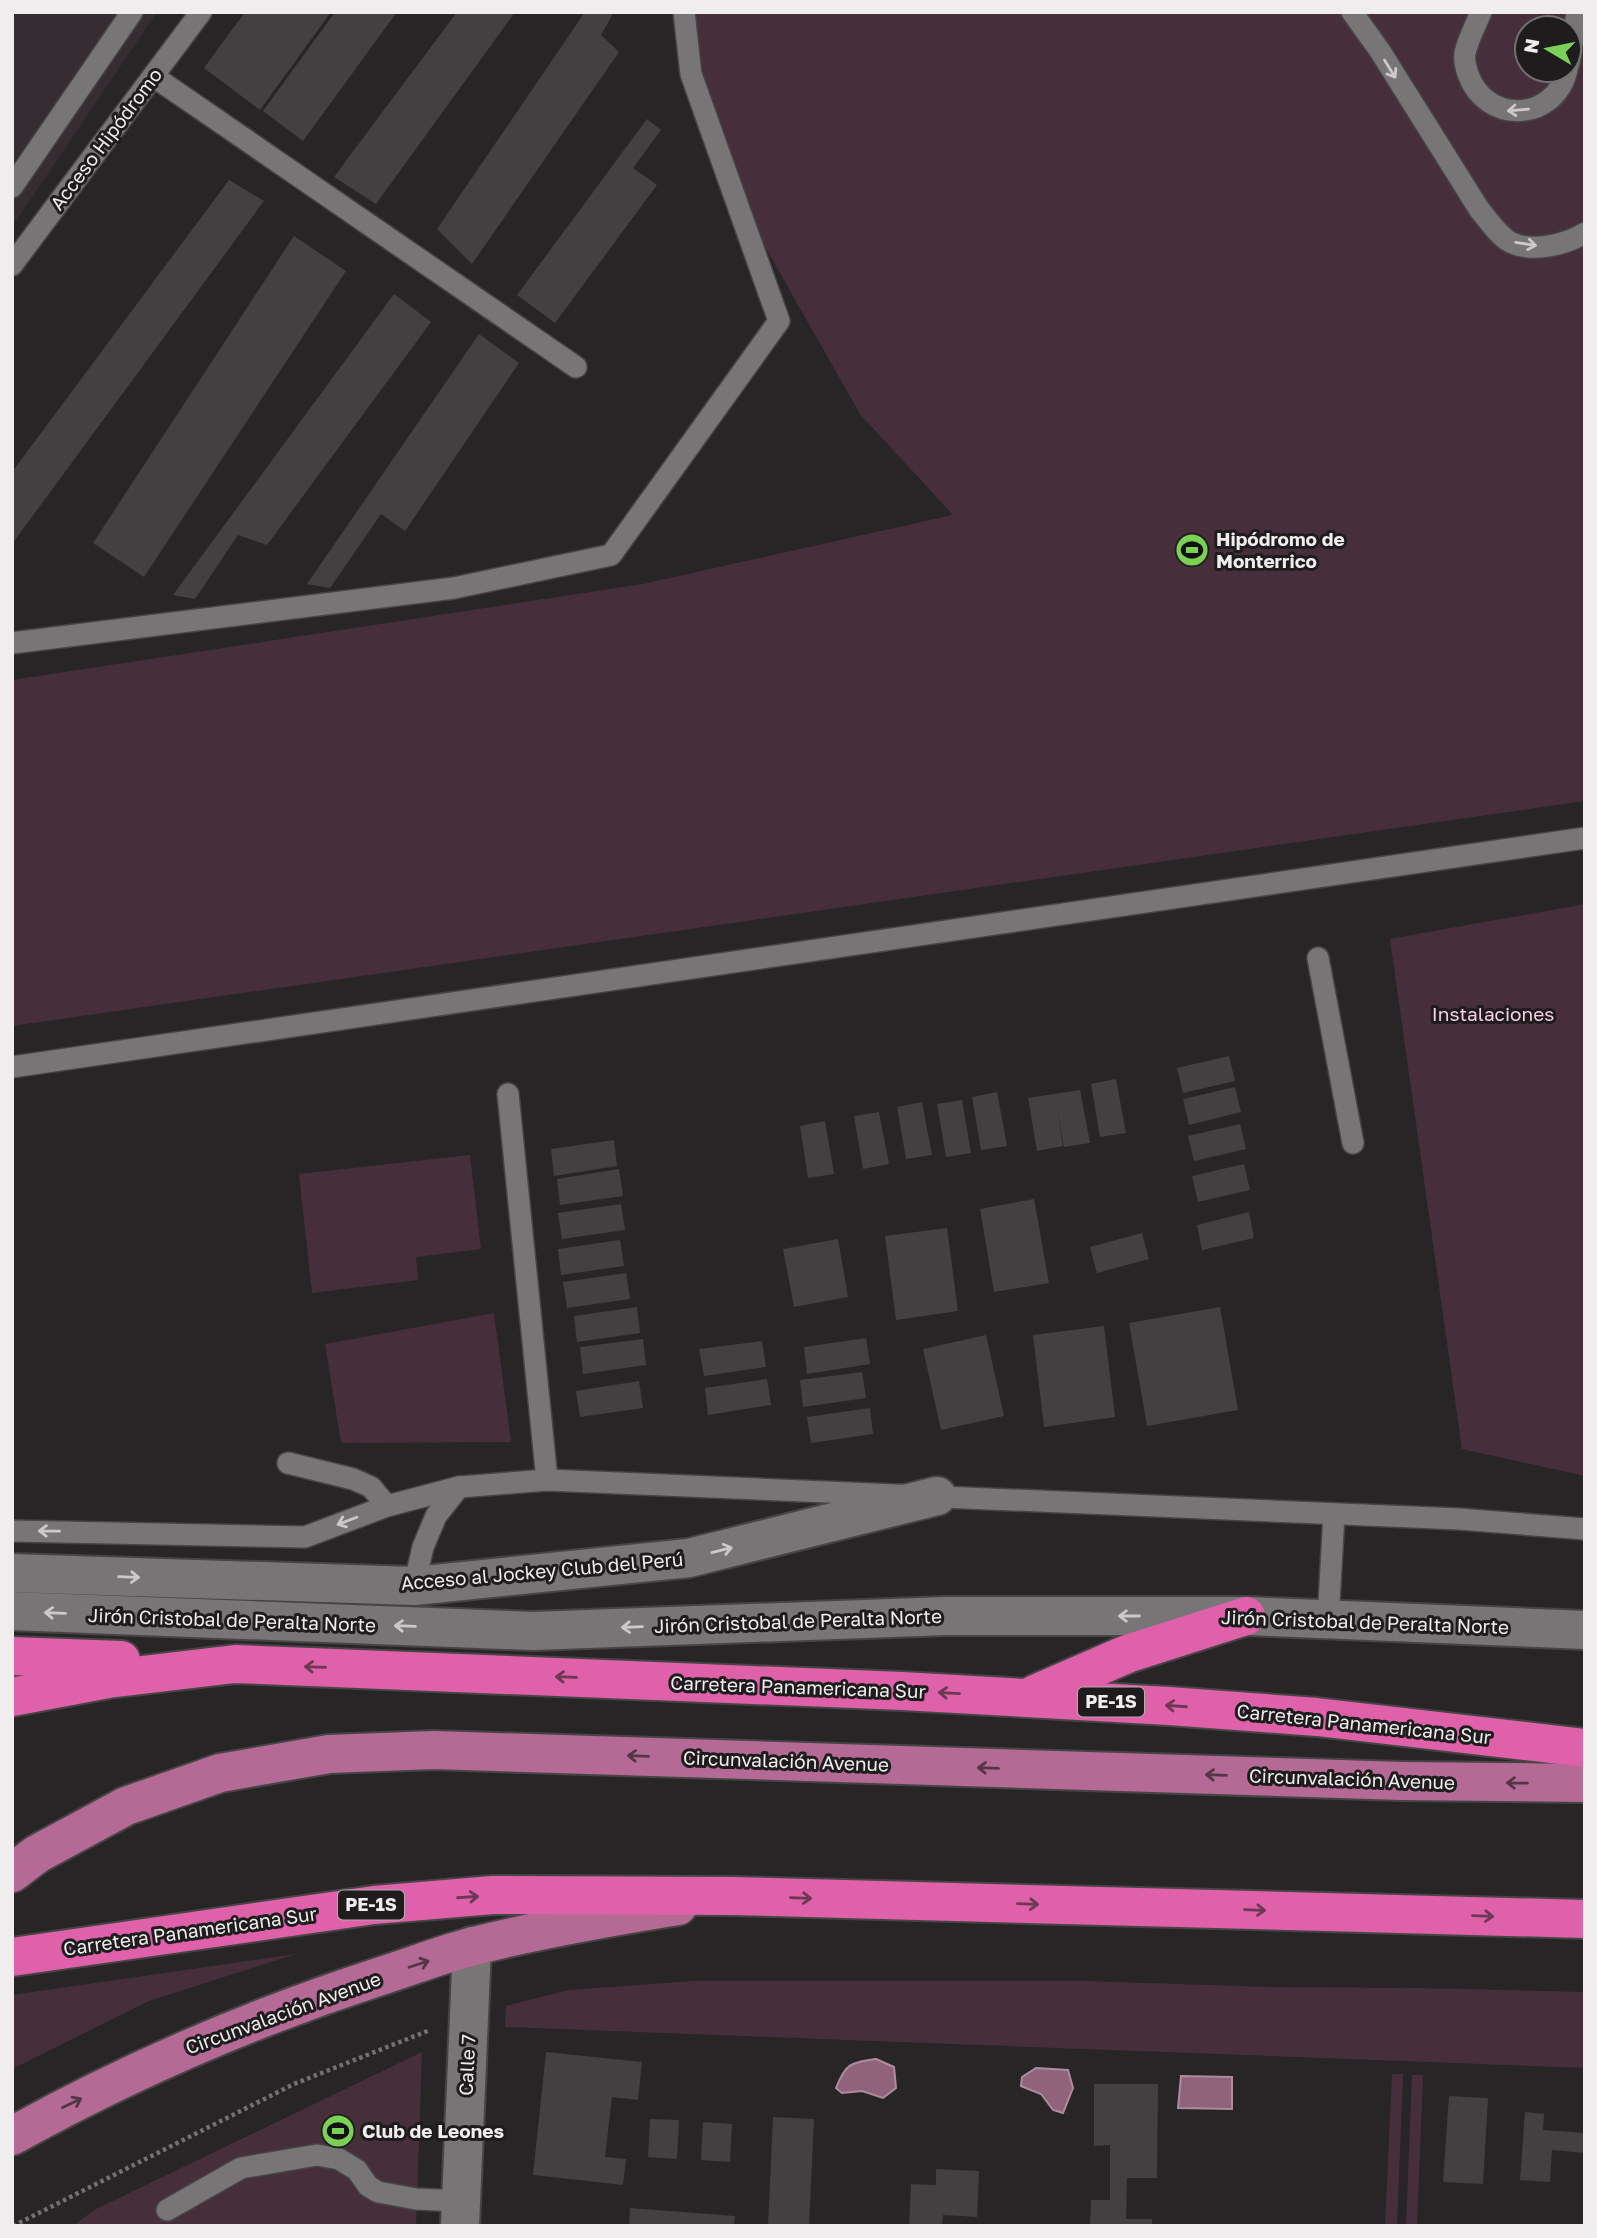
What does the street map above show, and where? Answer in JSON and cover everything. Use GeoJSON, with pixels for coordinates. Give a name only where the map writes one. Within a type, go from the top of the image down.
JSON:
{"type":"FeatureCollection","features":[{"type":"Feature","properties":{"kind":"highway"},"geometry":{"type":"LineString","coordinates":[[1027,1698],[1127,1654],[1246,1616]]}},
{"type":"Feature","properties":{"kind":"highway"},"geometry":{"type":"LineString","coordinates":[[12,1656],[235,1664]]}},
{"type":"Feature","properties":{"kind":"highway","name":"Carretera Panamericana Sur"},"geometry":{"type":"LineString","coordinates":[[12,1697],[108,1679],[235,1664],[1027,1698],[1317,1717],[1585,1748]]}},
{"type":"Feature","properties":{"kind":"highway","name":"Carretera Panamericana Sur"},"geometry":{"type":"LineString","coordinates":[[12,1957],[374,1905],[493,1895],[732,1896],[1585,1919]]}},
{"type":"Feature","properties":{"kind":"main road","name":"Circunvalación Avenue"},"geometry":{"type":"LineString","coordinates":[[12,1873],[37,1854],[127,1806],[220,1773],[329,1754],[434,1750],[1401,1781],[1585,1783]]}},
{"type":"Feature","properties":{"kind":"main road","name":"Circunvalación Avenue"},"geometry":{"type":"LineString","coordinates":[[12,2136],[173,2054],[300,2003],[472,1946],[571,1924],[732,1896]]}},
{"type":"Feature","properties":{"kind":"street","name":"Acceso al Jockey Club del Perú"},"geometry":{"type":"LineString","coordinates":[[12,1573],[414,1586],[689,1558],[937,1496]]}},
{"type":"Feature","properties":{"kind":"street","name":"Jirón Cristobal de Peralta Norte"},"geometry":{"type":"LineString","coordinates":[[12,1611],[533,1631],[946,1616],[1246,1616],[1585,1630]]}},
{"type":"Feature","properties":{"kind":"street","name":"Calle 7"},"geometry":{"type":"LineString","coordinates":[[460,2214],[472,1946]]}},
{"type":"Feature","properties":{"kind":"lane"},"geometry":{"type":"LineString","coordinates":[[12,187],[132,12]]}},
{"type":"Feature","properties":{"kind":"lane","name":"Acceso Hipódromo"},"geometry":{"type":"LineString","coordinates":[[12,265],[201,12]]}},
{"type":"Feature","properties":{"kind":"lane"},"geometry":{"type":"LineString","coordinates":[[12,643],[454,588],[611,555],[779,321],[691,74],[684,12]]}},
{"type":"Feature","properties":{"kind":"lane"},"geometry":{"type":"LineString","coordinates":[[1352,12],[1380,51],[1479,209],[1509,242],[1530,247],[1574,240],[1585,233]]}},
{"type":"Feature","properties":{"kind":"lane"},"geometry":{"type":"LineString","coordinates":[[1481,12],[1465,53],[1471,83],[1481,97],[1510,112],[1528,110],[1545,102],[1561,84]]}},
{"type":"Feature","properties":{"kind":"lane"},"geometry":{"type":"LineString","coordinates":[[153,76],[576,367]]}},
{"type":"Feature","properties":{"kind":"lane"},"geometry":{"type":"LineString","coordinates":[[12,1067],[1585,838]]}},
{"type":"Feature","properties":{"kind":"lane"},"geometry":{"type":"LineString","coordinates":[[1318,958],[1353,1143]]}},
{"type":"Feature","properties":{"kind":"lane"},"geometry":{"type":"LineString","coordinates":[[508,1094],[547,1480]]}},
{"type":"Feature","properties":{"kind":"lane"},"geometry":{"type":"LineString","coordinates":[[288,1462],[354,1479],[371,1487],[387,1506]]}},
{"type":"Feature","properties":{"kind":"lane"},"geometry":{"type":"LineString","coordinates":[[12,1531],[304,1537],[387,1506],[459,1487],[547,1480],[1459,1519],[1585,1529]]}},
{"type":"Feature","properties":{"kind":"lane"},"geometry":{"type":"LineString","coordinates":[[414,1586],[423,1547],[436,1516],[459,1487]]}},
{"type":"Feature","properties":{"kind":"lane"},"geometry":{"type":"LineString","coordinates":[[1328,1621],[1334,1514]]}},
{"type":"Feature","properties":{"kind":"lane"},"geometry":{"type":"LineString","coordinates":[[167,2210],[240,2168],[317,2155],[339,2160],[357,2170],[368,2186],[378,2192],[416,2199],[460,2214]]}},
{"type":"Feature","properties":{"kind":"path"},"geometry":{"type":"LineString","coordinates":[[13,2226],[294,2084],[440,2026],[469,2022]]}},
{"type":"Feature","properties":{"kind":"shaded area"},"geometry":{"type":"Polygon","coordinates":[[[12,12],[157,12],[12,227],[12,12]]]}},
{"type":"Feature","properties":{"kind":"shaded area"},"geometry":{"type":"Polygon","coordinates":[[[876,2059],[894,2067],[896,2088],[883,2098],[862,2091],[842,2093],[836,2088],[843,2073],[850,2066],[876,2059]]]}},
{"type":"Feature","properties":{"kind":"shaded area"},"geometry":{"type":"Polygon","coordinates":[[[1036,2068],[1068,2070],[1073,2088],[1063,2113],[1053,2110],[1041,2094],[1021,2086],[1022,2077],[1036,2068]]]}},
{"type":"Feature","properties":{"kind":"shaded area"},"geometry":{"type":"Polygon","coordinates":[[[1181,2076],[1232,2077],[1232,2109],[1178,2108],[1181,2076]]]}},
{"type":"Feature","properties":{"kind":"green space","name":"Hipódromo de Monterrico"},"geometry":{"type":"Polygon","coordinates":[[[680,12],[1585,12],[1585,801],[12,1026],[12,680],[643,584],[953,515],[860,414],[734,192],[680,12]]]}},
{"type":"Feature","properties":{"kind":"green space","name":"Instalaciones"},"geometry":{"type":"Polygon","coordinates":[[[1585,904],[1585,1476],[1462,1449],[1390,939],[1585,904]]]}},
{"type":"Feature","properties":{"kind":"green space"},"geometry":{"type":"Polygon","coordinates":[[[470,1155],[481,1249],[416,1257],[418,1280],[312,1293],[299,1174],[470,1155]]]}},
{"type":"Feature","properties":{"kind":"green space"},"geometry":{"type":"Polygon","coordinates":[[[494,1313],[511,1442],[341,1443],[325,1344],[494,1313]]]}},
{"type":"Feature","properties":{"kind":"green space"},"geometry":{"type":"Polygon","coordinates":[[[296,1954],[149,2001],[12,2069],[12,1995],[296,1954]]]}},
{"type":"Feature","properties":{"kind":"green space"},"geometry":{"type":"Polygon","coordinates":[[[693,1981],[1085,1981],[1585,1992],[1585,2068],[505,2027],[506,2006],[569,1990],[693,1981]]]}},
{"type":"Feature","properties":{"kind":"green space","name":"Club de Leones"},"geometry":{"type":"Polygon","coordinates":[[[422,2052],[416,2226],[73,2226],[94,2210],[422,2052]]]}},
{"type":"Feature","properties":{"kind":"green space"},"geometry":{"type":"Polygon","coordinates":[[[1392,2074],[1403,2074],[1397,2226],[1385,2226],[1392,2074]]]}},
{"type":"Feature","properties":{"kind":"green space"},"geometry":{"type":"Polygon","coordinates":[[[1412,2075],[1423,2075],[1417,2226],[1406,2226],[1412,2075]]]}},
{"type":"Feature","properties":{"kind":"building"},"geometry":{"type":"Polygon","coordinates":[[[245,12],[331,12],[260,110],[204,68],[245,12]]]}},
{"type":"Feature","properties":{"kind":"building"},"geometry":{"type":"Polygon","coordinates":[[[335,12],[397,12],[303,141],[263,111],[335,12]]]}},
{"type":"Feature","properties":{"kind":"building"},"geometry":{"type":"Polygon","coordinates":[[[457,12],[515,12],[376,204],[334,177],[457,12]]]}},
{"type":"Feature","properties":{"kind":"building"},"geometry":{"type":"Polygon","coordinates":[[[585,12],[614,12],[601,35],[619,52],[472,264],[437,229],[585,12]]]}},
{"type":"Feature","properties":{"kind":"building"},"geometry":{"type":"Polygon","coordinates":[[[647,119],[661,130],[633,168],[657,185],[555,323],[517,295],[647,119]]]}},
{"type":"Feature","properties":{"kind":"building"},"geometry":{"type":"Polygon","coordinates":[[[229,180],[264,201],[12,544],[12,472],[229,180]]]}},
{"type":"Feature","properties":{"kind":"building"},"geometry":{"type":"Polygon","coordinates":[[[294,236],[346,271],[144,577],[93,543],[294,236]]]}},
{"type":"Feature","properties":{"kind":"building"},"geometry":{"type":"Polygon","coordinates":[[[394,294],[431,322],[267,545],[238,535],[195,599],[173,595],[394,294]]]}},
{"type":"Feature","properties":{"kind":"building"},"geometry":{"type":"Polygon","coordinates":[[[479,334],[519,363],[405,531],[381,514],[330,588],[307,584],[479,334]]]}},
{"type":"Feature","properties":{"kind":"building"},"geometry":{"type":"Polygon","coordinates":[[[1229,1056],[1235,1081],[1183,1093],[1177,1068],[1229,1056]]]}},
{"type":"Feature","properties":{"kind":"building"},"geometry":{"type":"Polygon","coordinates":[[[1116,1079],[1126,1133],[1100,1137],[1091,1084],[1116,1079]]]}},
{"type":"Feature","properties":{"kind":"building"},"geometry":{"type":"Polygon","coordinates":[[[1235,1087],[1241,1112],[1189,1125],[1183,1099],[1235,1087]]]}},
{"type":"Feature","properties":{"kind":"building"},"geometry":{"type":"Polygon","coordinates":[[[1080,1090],[1090,1143],[1064,1147],[1057,1108],[1063,1146],[1037,1151],[1028,1098],[1080,1090]]]}},
{"type":"Feature","properties":{"kind":"building"},"geometry":{"type":"Polygon","coordinates":[[[997,1092],[1007,1146],[981,1150],[972,1097],[997,1092]]]}},
{"type":"Feature","properties":{"kind":"building"},"geometry":{"type":"Polygon","coordinates":[[[962,1100],[971,1153],[946,1157],[937,1104],[962,1100]]]}},
{"type":"Feature","properties":{"kind":"building"},"geometry":{"type":"Polygon","coordinates":[[[922,1102],[932,1155],[906,1159],[897,1107],[922,1102]]]}},
{"type":"Feature","properties":{"kind":"building"},"geometry":{"type":"Polygon","coordinates":[[[879,1112],[889,1164],[863,1169],[854,1116],[879,1112]]]}},
{"type":"Feature","properties":{"kind":"building"},"geometry":{"type":"Polygon","coordinates":[[[825,1121],[834,1174],[808,1178],[800,1126],[825,1121]]]}},
{"type":"Feature","properties":{"kind":"building"},"geometry":{"type":"Polygon","coordinates":[[[1240,1124],[1246,1149],[1194,1161],[1188,1136],[1240,1124]]]}},
{"type":"Feature","properties":{"kind":"building"},"geometry":{"type":"Polygon","coordinates":[[[614,1140],[617,1166],[554,1176],[551,1149],[614,1140]]]}},
{"type":"Feature","properties":{"kind":"building"},"geometry":{"type":"Polygon","coordinates":[[[1244,1164],[1250,1190],[1198,1202],[1192,1176],[1244,1164]]]}},
{"type":"Feature","properties":{"kind":"building"},"geometry":{"type":"Polygon","coordinates":[[[619,1169],[623,1196],[560,1205],[557,1179],[619,1169]]]}},
{"type":"Feature","properties":{"kind":"building"},"geometry":{"type":"Polygon","coordinates":[[[1034,1199],[1049,1283],[994,1292],[980,1209],[1034,1199]]]}},
{"type":"Feature","properties":{"kind":"building"},"geometry":{"type":"Polygon","coordinates":[[[621,1204],[625,1230],[562,1239],[558,1213],[621,1204]]]}},
{"type":"Feature","properties":{"kind":"building"},"geometry":{"type":"Polygon","coordinates":[[[1249,1212],[1254,1238],[1202,1250],[1197,1225],[1249,1212]]]}},
{"type":"Feature","properties":{"kind":"building"},"geometry":{"type":"Polygon","coordinates":[[[947,1228],[958,1311],[896,1320],[885,1236],[947,1228]]]}},
{"type":"Feature","properties":{"kind":"building"},"geometry":{"type":"Polygon","coordinates":[[[1142,1233],[1149,1259],[1097,1273],[1090,1247],[1142,1233]]]}},
{"type":"Feature","properties":{"kind":"building"},"geometry":{"type":"Polygon","coordinates":[[[838,1239],[848,1297],[794,1307],[783,1249],[838,1239]]]}},
{"type":"Feature","properties":{"kind":"building"},"geometry":{"type":"Polygon","coordinates":[[[620,1240],[624,1266],[561,1275],[558,1249],[620,1240]]]}},
{"type":"Feature","properties":{"kind":"building"},"geometry":{"type":"Polygon","coordinates":[[[626,1273],[630,1299],[567,1308],[563,1282],[626,1273]]]}},
{"type":"Feature","properties":{"kind":"building"},"geometry":{"type":"Polygon","coordinates":[[[637,1307],[640,1333],[577,1342],[574,1316],[637,1307]]]}},
{"type":"Feature","properties":{"kind":"building"},"geometry":{"type":"Polygon","coordinates":[[[1220,1307],[1238,1410],[1147,1426],[1129,1323],[1220,1307]]]}},
{"type":"Feature","properties":{"kind":"building"},"geometry":{"type":"Polygon","coordinates":[[[1104,1326],[1115,1417],[1044,1427],[1033,1335],[1104,1326]]]}},
{"type":"Feature","properties":{"kind":"building"},"geometry":{"type":"Polygon","coordinates":[[[986,1335],[1004,1416],[941,1430],[923,1349],[986,1335]]]}},
{"type":"Feature","properties":{"kind":"building"},"geometry":{"type":"Polygon","coordinates":[[[866,1338],[870,1364],[807,1374],[804,1347],[866,1338]]]}},
{"type":"Feature","properties":{"kind":"building"},"geometry":{"type":"Polygon","coordinates":[[[643,1339],[646,1365],[583,1374],[580,1347],[643,1339]]]}},
{"type":"Feature","properties":{"kind":"building"},"geometry":{"type":"Polygon","coordinates":[[[762,1341],[766,1367],[704,1376],[699,1349],[762,1341]]]}},
{"type":"Feature","properties":{"kind":"building"},"geometry":{"type":"Polygon","coordinates":[[[862,1372],[866,1398],[803,1407],[800,1380],[862,1372]]]}},
{"type":"Feature","properties":{"kind":"building"},"geometry":{"type":"Polygon","coordinates":[[[767,1379],[771,1405],[708,1415],[705,1388],[767,1379]]]}},
{"type":"Feature","properties":{"kind":"building"},"geometry":{"type":"Polygon","coordinates":[[[639,1381],[643,1408],[580,1417],[576,1391],[639,1381]]]}},
{"type":"Feature","properties":{"kind":"building"},"geometry":{"type":"Polygon","coordinates":[[[870,1408],[873,1434],[811,1443],[807,1417],[870,1408]]]}},
{"type":"Feature","properties":{"kind":"building"},"geometry":{"type":"Polygon","coordinates":[[[546,2052],[642,2062],[638,2100],[612,2097],[605,2157],[626,2159],[623,2185],[533,2175],[546,2052]]]}},
{"type":"Feature","properties":{"kind":"building"},"geometry":{"type":"Polygon","coordinates":[[[1094,2084],[1158,2084],[1157,2178],[1127,2178],[1126,2219],[1152,2219],[1152,2226],[1090,2226],[1091,2200],[1110,2200],[1110,2145],[1094,2146],[1094,2084]]]}},
{"type":"Feature","properties":{"kind":"building"},"geometry":{"type":"Polygon","coordinates":[[[1449,2096],[1488,2098],[1483,2184],[1443,2182],[1449,2096]]]}},
{"type":"Feature","properties":{"kind":"building"},"geometry":{"type":"Polygon","coordinates":[[[1525,2112],[1544,2114],[1543,2130],[1585,2133],[1585,2153],[1552,2150],[1550,2182],[1520,2180],[1525,2112]]]}},
{"type":"Feature","properties":{"kind":"building"},"geometry":{"type":"Polygon","coordinates":[[[773,2117],[814,2119],[809,2226],[768,2226],[773,2117]]]}},
{"type":"Feature","properties":{"kind":"building"},"geometry":{"type":"Polygon","coordinates":[[[650,2119],[679,2120],[677,2159],[648,2157],[650,2119]]]}},
{"type":"Feature","properties":{"kind":"building"},"geometry":{"type":"Polygon","coordinates":[[[703,2122],[732,2124],[730,2162],[701,2160],[703,2122]]]}},
{"type":"Feature","properties":{"kind":"building"},"geometry":{"type":"Polygon","coordinates":[[[936,2169],[979,2171],[977,2217],[943,2215],[942,2226],[909,2226],[911,2184],[936,2185],[936,2169]]]}},
{"type":"Feature","properties":{"kind":"building"},"geometry":{"type":"Polygon","coordinates":[[[630,2208],[735,2216],[734,2226],[629,2226],[630,2208]]]}},
{"type":"Feature","properties":{"kind":"place","name":"Hipódromo de Monterrico"},"geometry":{"type":"Point","coordinates":[1192,550]}},
{"type":"Feature","properties":{"kind":"place","name":"Club de Leones"},"geometry":{"type":"Point","coordinates":[338,2131]}}]}
